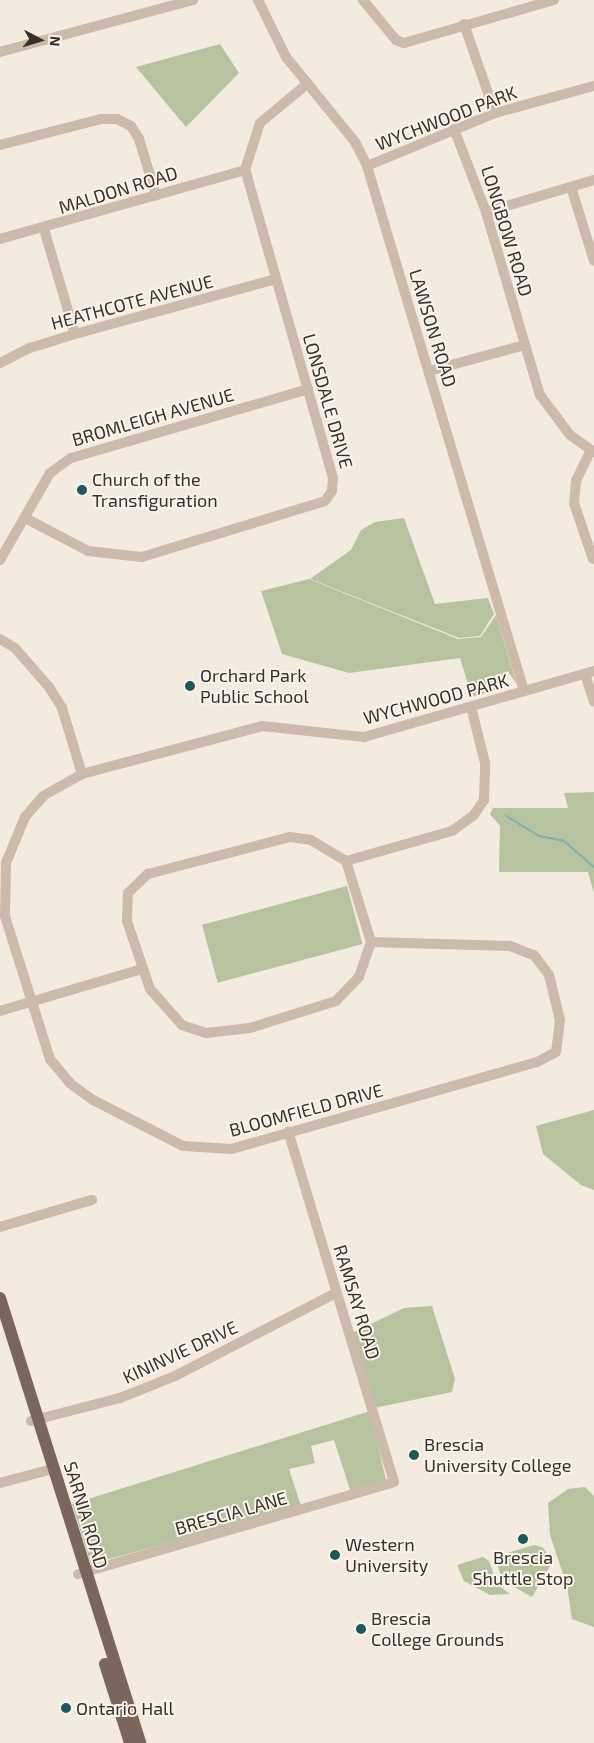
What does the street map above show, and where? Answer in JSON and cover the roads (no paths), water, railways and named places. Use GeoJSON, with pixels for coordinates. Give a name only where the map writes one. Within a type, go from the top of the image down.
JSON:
{"type":"FeatureCollection","features":[{"type":"Feature","properties":{"kind":"main road","name":"SARNIA ROAD"},"geometry":{"type":"LineString","coordinates":[[0,1298],[34,1420],[130,1743]]}},
{"type":"Feature","properties":{"kind":"main road","name":"SARNIA ROAD"},"geometry":{"type":"LineString","coordinates":[[0,1322],[34,1420]]}},
{"type":"Feature","properties":{"kind":"main road","name":"SARNIA ROAD"},"geometry":{"type":"LineString","coordinates":[[81,1573],[140,1743]]}},
{"type":"Feature","properties":{"kind":"street"},"geometry":{"type":"LineString","coordinates":[[0,52],[193,0]]}},
{"type":"Feature","properties":{"kind":"street","name":"LAWSON ROAD"},"geometry":{"type":"LineString","coordinates":[[258,0],[271,32],[308,84],[355,142],[368,166],[524,691]]}},
{"type":"Feature","properties":{"kind":"street"},"geometry":{"type":"LineString","coordinates":[[363,0],[396,40],[404,43],[464,24],[554,0]]}},
{"type":"Feature","properties":{"kind":"street"},"geometry":{"type":"LineString","coordinates":[[464,24],[495,113]]}},
{"type":"Feature","properties":{"kind":"street"},"geometry":{"type":"LineString","coordinates":[[245,170],[260,123],[308,84]]}},
{"type":"Feature","properties":{"kind":"street","name":"WYCHWOOD PARK"},"geometry":{"type":"LineString","coordinates":[[368,166],[495,113],[594,86]]}},
{"type":"Feature","properties":{"kind":"street"},"geometry":{"type":"LineString","coordinates":[[0,146],[101,119],[117,119],[131,126],[139,139],[156,195]]}},
{"type":"Feature","properties":{"kind":"street","name":"LONGBOW ROAD"},"geometry":{"type":"LineString","coordinates":[[454,129],[486,212],[525,345],[548,409],[570,435],[592,451]]}},
{"type":"Feature","properties":{"kind":"street","name":"MALDON ROAD"},"geometry":{"type":"LineString","coordinates":[[0,239],[44,229],[245,170]]}},
{"type":"Feature","properties":{"kind":"street","name":"LONSDALE DRIVE"},"geometry":{"type":"LineString","coordinates":[[25,518],[88,551],[142,557],[324,502],[333,478],[245,170]]}},
{"type":"Feature","properties":{"kind":"street"},"geometry":{"type":"LineString","coordinates":[[486,212],[594,180]]}},
{"type":"Feature","properties":{"kind":"street"},"geometry":{"type":"LineString","coordinates":[[571,187],[594,261]]}},
{"type":"Feature","properties":{"kind":"street"},"geometry":{"type":"LineString","coordinates":[[44,229],[75,334]]}},
{"type":"Feature","properties":{"kind":"street","name":"HEATHCOTE AVENUE"},"geometry":{"type":"LineString","coordinates":[[0,363],[30,348],[75,334],[276,279]]}},
{"type":"Feature","properties":{"kind":"street"},"geometry":{"type":"LineString","coordinates":[[429,371],[525,345]]}},
{"type":"Feature","properties":{"kind":"street","name":"BROMLEIGH AVENUE"},"geometry":{"type":"LineString","coordinates":[[0,560],[50,473],[71,458],[308,389]]}},
{"type":"Feature","properties":{"kind":"street"},"geometry":{"type":"LineString","coordinates":[[592,451],[576,481],[574,503],[593,559]]}},
{"type":"Feature","properties":{"kind":"street"},"geometry":{"type":"LineString","coordinates":[[0,639],[34,668],[58,701],[82,774]]}},
{"type":"Feature","properties":{"kind":"street"},"geometry":{"type":"LineString","coordinates":[[589,673],[594,702]]}},
{"type":"Feature","properties":{"kind":"street","name":"WYCHWOOD PARK"},"geometry":{"type":"LineString","coordinates":[[82,774],[247,728],[274,726],[336,737],[364,737],[589,673]]}},
{"type":"Feature","properties":{"kind":"street"},"geometry":{"type":"LineString","coordinates":[[346,861],[452,831],[474,815],[484,800],[485,773],[471,707]]}},
{"type":"Feature","properties":{"kind":"street","name":"BLOOMFIELD DRIVE"},"geometry":{"type":"LineString","coordinates":[[82,774],[43,796],[25,817],[6,864],[6,916],[50,1059],[70,1083],[172,1143],[198,1149],[232,1148],[537,1062],[560,1045],[560,1020],[549,975],[523,949],[371,942]]}},
{"type":"Feature","properties":{"kind":"street"},"geometry":{"type":"LineString","coordinates":[[290,837],[311,840],[346,861],[371,942],[359,977],[336,1001],[230,1033],[206,1033],[182,1025],[158,1003],[142,969],[126,906],[136,881],[148,874],[290,837]]}},
{"type":"Feature","properties":{"kind":"street"},"geometry":{"type":"LineString","coordinates":[[0,1011],[142,969]]}},
{"type":"Feature","properties":{"kind":"street","name":"RAMSAY ROAD"},"geometry":{"type":"LineString","coordinates":[[288,1132],[394,1482]]}},
{"type":"Feature","properties":{"kind":"street"},"geometry":{"type":"LineString","coordinates":[[0,1226],[92,1200]]}},
{"type":"Feature","properties":{"kind":"street","name":"KININVIE DRIVE"},"geometry":{"type":"LineString","coordinates":[[34,1420],[120,1398],[175,1376],[336,1292]]}},
{"type":"Feature","properties":{"kind":"street"},"geometry":{"type":"LineString","coordinates":[[0,1483],[49,1470]]}},
{"type":"Feature","properties":{"kind":"street","name":"BRESCIA LANE"},"geometry":{"type":"LineString","coordinates":[[81,1573],[394,1482]]}},
{"type":"Feature","properties":{"kind":"waterway"},"geometry":{"type":"LineString","coordinates":[[506,816],[539,836],[564,841],[594,867]]}},
{"type":"Feature","properties":{"kind":"place","name":"Church of the Transfiguration"},"geometry":{"type":"Point","coordinates":[82,490]}},
{"type":"Feature","properties":{"kind":"place","name":"Orchard Park Public School"},"geometry":{"type":"Point","coordinates":[190,686]}},
{"type":"Feature","properties":{"kind":"place","name":"Brescia University College"},"geometry":{"type":"Point","coordinates":[414,1455]}},
{"type":"Feature","properties":{"kind":"place","name":"Brescia Shuttle Stop"},"geometry":{"type":"Point","coordinates":[523,1539]}},
{"type":"Feature","properties":{"kind":"place","name":"Western University"},"geometry":{"type":"Point","coordinates":[335,1555]}},
{"type":"Feature","properties":{"kind":"place","name":"Brescia College Grounds"},"geometry":{"type":"Point","coordinates":[361,1629]}},
{"type":"Feature","properties":{"kind":"place","name":"Ontario Hall"},"geometry":{"type":"Point","coordinates":[66,1708]}}]}
